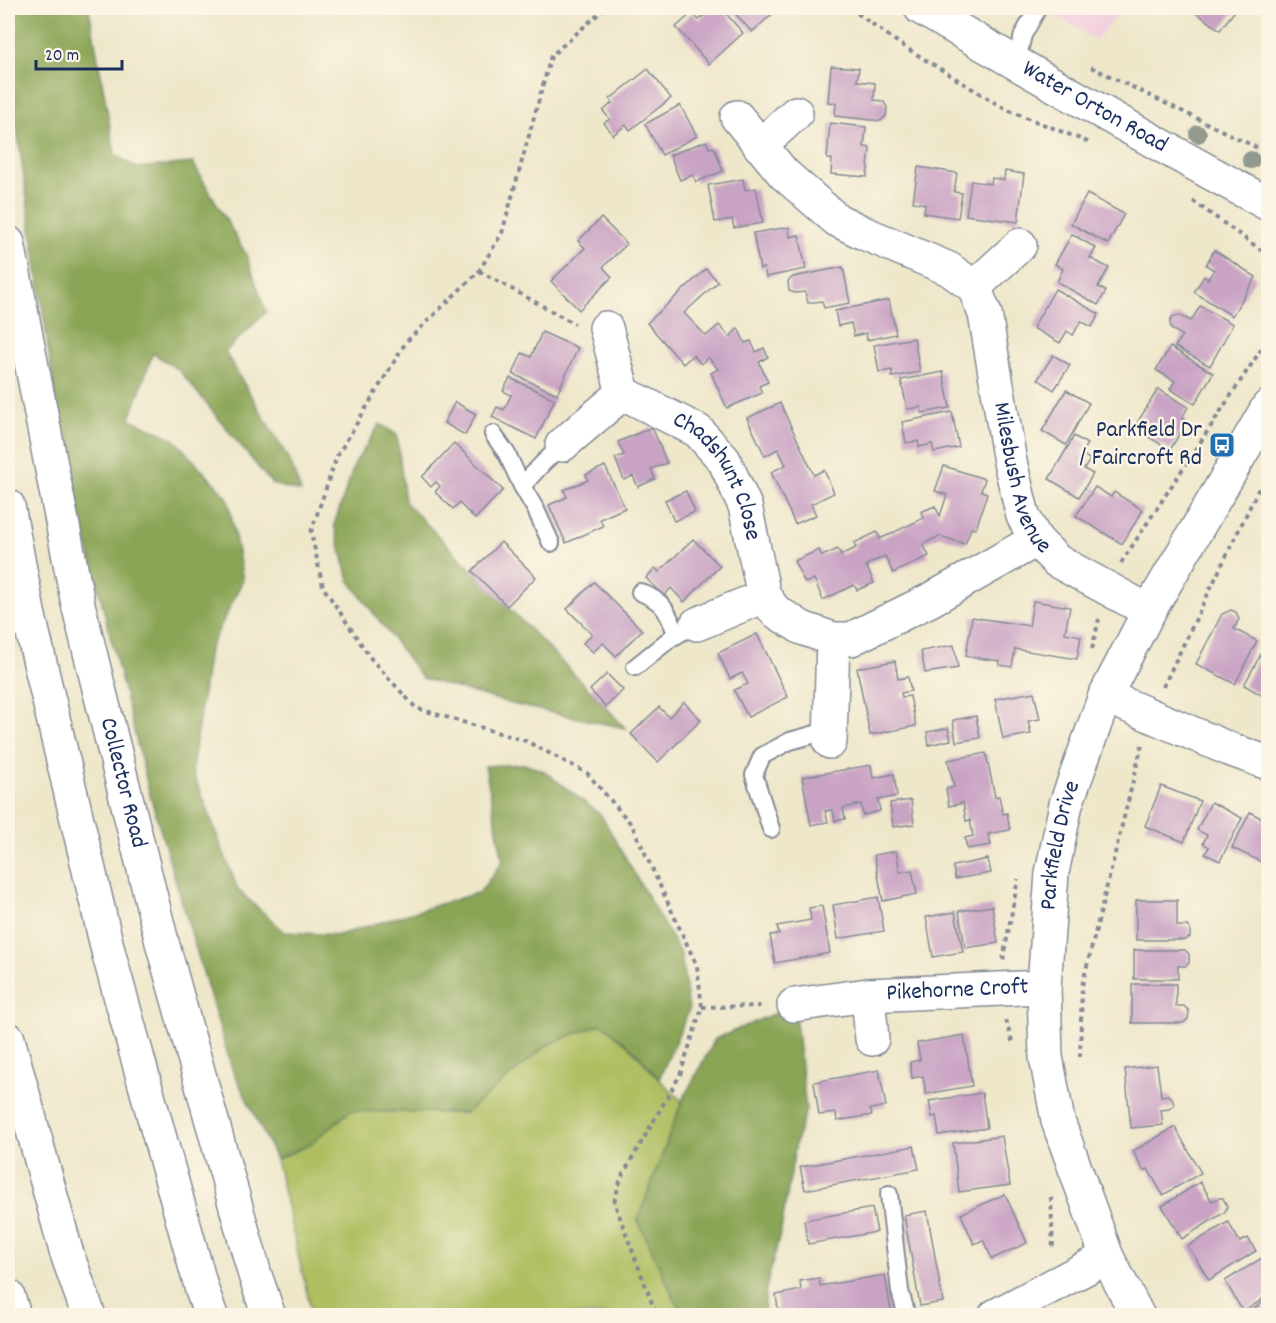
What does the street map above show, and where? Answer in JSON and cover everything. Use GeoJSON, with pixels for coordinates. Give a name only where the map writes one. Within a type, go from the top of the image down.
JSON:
{"type":"FeatureCollection","features":[{"type":"Feature","properties":{"kind":"main road","name":"Water Orton Road"},"geometry":{"type":"LineString","coordinates":[[921,8],[1147,138],[1269,204]]}},
{"type":"Feature","properties":{"kind":"main road"},"geometry":{"type":"LineString","coordinates":[[760,146],[796,113]]}},
{"type":"Feature","properties":{"kind":"main road"},"geometry":{"type":"LineString","coordinates":[[737,117],[784,174],[837,220],[949,269],[974,287],[1020,245]]}},
{"type":"Feature","properties":{"kind":"main road","name":"Collector Road"},"geometry":{"type":"LineString","coordinates":[[8,243],[81,615],[163,946],[255,1275],[269,1316]]}},
{"type":"Feature","properties":{"kind":"main road","name":"Milesbush Avenue"},"geometry":{"type":"LineString","coordinates":[[974,287],[985,314],[1010,462],[1023,516],[1036,540],[1057,561],[1149,611]]}},
{"type":"Feature","properties":{"kind":"main road"},"geometry":{"type":"LineString","coordinates":[[562,445],[624,393],[606,328]]}},
{"type":"Feature","properties":{"kind":"main road","name":"Chadshunt Close"},"geometry":{"type":"LineString","coordinates":[[624,393],[698,431],[724,460],[745,506],[764,596]]}},
{"type":"Feature","properties":{"kind":"main road","name":"Parkfield Drive"},"geometry":{"type":"LineString","coordinates":[[1138,1316],[1107,1257],[1058,1121],[1046,1057],[1044,987],[1052,873],[1066,804],[1105,696],[1149,611],[1269,406]]}},
{"type":"Feature","properties":{"kind":"main road"},"geometry":{"type":"LineString","coordinates":[[8,506],[28,612],[108,955],[211,1316]]}},
{"type":"Feature","properties":{"kind":"main road"},"geometry":{"type":"LineString","coordinates":[[687,630],[764,596],[775,611],[802,628],[833,639],[851,639],[932,599],[1036,540]]}},
{"type":"Feature","properties":{"kind":"main road"},"geometry":{"type":"LineString","coordinates":[[830,736],[833,639]]}},
{"type":"Feature","properties":{"kind":"main road"},"geometry":{"type":"LineString","coordinates":[[1105,696],[1229,749],[1269,762]]}},
{"type":"Feature","properties":{"kind":"main road","name":"Pikehorne Croft"},"geometry":{"type":"LineString","coordinates":[[794,1005],[868,995],[1044,987]]}},
{"type":"Feature","properties":{"kind":"main road","name":"Pikehorne Croft"},"geometry":{"type":"LineString","coordinates":[[868,995],[872,1039]]}},
{"type":"Feature","properties":{"kind":"main road"},"geometry":{"type":"LineString","coordinates":[[8,1039],[66,1251],[89,1316]]}},
{"type":"Feature","properties":{"kind":"main road"},"geometry":{"type":"LineString","coordinates":[[995,1316],[1107,1257]]}},
{"type":"Feature","properties":{"kind":"main road"},"geometry":{"type":"LineString","coordinates":[[8,1296],[14,1316]]}},
{"type":"Feature","properties":{"kind":"lane"},"geometry":{"type":"LineString","coordinates":[[1016,64],[1023,35],[1038,8]]}},
{"type":"Feature","properties":{"kind":"lane"},"geometry":{"type":"LineString","coordinates":[[493,434],[507,454],[551,543]]}},
{"type":"Feature","properties":{"kind":"lane"},"geometry":{"type":"LineString","coordinates":[[522,486],[562,445]]}},
{"type":"Feature","properties":{"kind":"lane"},"geometry":{"type":"LineString","coordinates":[[635,667],[671,638],[687,630],[669,616],[656,599],[640,592]]}},
{"type":"Feature","properties":{"kind":"lane"},"geometry":{"type":"LineString","coordinates":[[771,829],[754,775],[762,756],[790,741],[830,736]]}},
{"type":"Feature","properties":{"kind":"lane"},"geometry":{"type":"LineString","coordinates":[[889,1194],[900,1291],[907,1316]]}},
{"type":"Feature","properties":{"kind":"path"},"geometry":{"type":"LineString","coordinates":[[605,8],[551,56],[502,233],[478,271],[406,342],[337,456],[311,532],[323,587],[372,660],[416,708],[526,741],[587,773],[632,825],[697,966],[702,1007],[680,1075],[621,1178],[614,1202],[657,1316]]}},
{"type":"Feature","properties":{"kind":"path"},"geometry":{"type":"LineString","coordinates":[[850,8],[900,44],[1005,109],[1098,146]]}},
{"type":"Feature","properties":{"kind":"path"},"geometry":{"type":"LineString","coordinates":[[1084,64],[1269,153]]}},
{"type":"Feature","properties":{"kind":"path"},"geometry":{"type":"LineString","coordinates":[[1185,195],[1269,255]]}},
{"type":"Feature","properties":{"kind":"path"},"geometry":{"type":"LineString","coordinates":[[478,271],[588,331],[606,328]]}},
{"type":"Feature","properties":{"kind":"path"},"geometry":{"type":"LineString","coordinates":[[1080,1057],[1082,986],[1150,715],[1263,480]]}},
{"type":"Feature","properties":{"kind":"path"},"geometry":{"type":"LineString","coordinates":[[702,1007],[794,1005]]}},
{"type":"Feature","properties":{"kind":"shaded area"},"geometry":{"type":"Polygon","coordinates":[[[1044,8],[1123,8],[1096,40],[1044,8]]]}},
{"type":"Feature","properties":{"kind":"green space"},"geometry":{"type":"Polygon","coordinates":[[[8,8],[89,8],[115,155],[137,168],[193,163],[246,254],[266,312],[225,352],[290,461],[301,492],[272,484],[179,370],[153,353],[130,419],[173,438],[228,498],[243,580],[209,650],[192,770],[238,890],[285,932],[339,935],[480,892],[503,861],[485,766],[524,764],[544,771],[601,815],[681,955],[689,1010],[659,1079],[635,1051],[602,1024],[546,1046],[465,1113],[350,1111],[309,1145],[276,1159],[232,1069],[150,795],[61,439],[8,65],[8,8]]]}},
{"type":"Feature","properties":{"kind":"green space"},"geometry":{"type":"Polygon","coordinates":[[[380,424],[397,435],[405,502],[625,728],[516,705],[422,678],[349,580],[334,525],[355,463],[380,424]]]}},
{"type":"Feature","properties":{"kind":"green space"},"geometry":{"type":"Polygon","coordinates":[[[794,1005],[806,1110],[796,1142],[781,1230],[766,1288],[764,1315],[682,1315],[638,1220],[682,1101],[715,1039],[794,1005]]]}},
{"type":"Feature","properties":{"kind":"green space"},"geometry":{"type":"Polygon","coordinates":[[[602,1024],[628,1045],[682,1101],[638,1220],[682,1315],[312,1315],[276,1159],[309,1145],[350,1111],[465,1113],[546,1046],[602,1024]]]}},
{"type":"Feature","properties":{"kind":"building"},"geometry":{"type":"Polygon","coordinates":[[[701,8],[721,8],[743,33],[709,64],[676,27],[692,13],[699,20],[707,13],[701,8]]]}},
{"type":"Feature","properties":{"kind":"building"},"geometry":{"type":"Polygon","coordinates":[[[730,8],[779,8],[752,32],[730,8]]]}},
{"type":"Feature","properties":{"kind":"building"},"geometry":{"type":"Polygon","coordinates":[[[1190,8],[1237,8],[1220,30],[1190,8]]]}},
{"type":"Feature","properties":{"kind":"building"},"geometry":{"type":"Polygon","coordinates":[[[831,66],[859,68],[857,81],[875,83],[874,100],[883,101],[887,107],[886,116],[881,121],[835,116],[836,103],[828,102],[831,66]]]}},
{"type":"Feature","properties":{"kind":"building"},"geometry":{"type":"Polygon","coordinates":[[[648,69],[671,98],[630,130],[626,125],[613,135],[604,123],[610,119],[603,111],[612,103],[610,99],[648,69]]]}},
{"type":"Feature","properties":{"kind":"building"},"geometry":{"type":"Polygon","coordinates":[[[680,105],[697,136],[662,155],[645,124],[680,105]]]}},
{"type":"Feature","properties":{"kind":"building"},"geometry":{"type":"Polygon","coordinates":[[[830,123],[866,127],[864,147],[870,148],[867,177],[831,174],[832,159],[827,159],[830,123]]]}},
{"type":"Feature","properties":{"kind":"building"},"geometry":{"type":"Polygon","coordinates":[[[706,141],[709,148],[714,147],[723,171],[696,182],[693,175],[680,180],[670,155],[706,141]]]}},
{"type":"Feature","properties":{"kind":"building"},"geometry":{"type":"Polygon","coordinates":[[[918,167],[957,173],[954,192],[962,193],[958,218],[924,213],[925,204],[913,202],[918,167]]]}},
{"type":"Feature","properties":{"kind":"building"},"geometry":{"type":"Polygon","coordinates":[[[1005,171],[1024,174],[1018,222],[966,215],[971,181],[991,184],[992,178],[1004,180],[1005,171]]]}},
{"type":"Feature","properties":{"kind":"building"},"geometry":{"type":"Polygon","coordinates":[[[743,179],[745,190],[756,188],[763,223],[734,228],[732,219],[715,222],[708,185],[743,179]]]}},
{"type":"Feature","properties":{"kind":"building"},"geometry":{"type":"Polygon","coordinates":[[[1087,194],[1124,214],[1108,244],[1071,224],[1087,194]]]}},
{"type":"Feature","properties":{"kind":"building"},"geometry":{"type":"Polygon","coordinates":[[[601,218],[627,244],[603,267],[612,277],[579,310],[551,281],[585,248],[578,241],[601,218]]]}},
{"type":"Feature","properties":{"kind":"building"},"geometry":{"type":"Polygon","coordinates":[[[789,227],[790,237],[799,235],[806,269],[766,277],[764,268],[760,269],[753,233],[789,227]]]}},
{"type":"Feature","properties":{"kind":"building"},"geometry":{"type":"Polygon","coordinates":[[[1072,234],[1096,248],[1090,258],[1109,268],[1098,287],[1106,291],[1098,305],[1057,282],[1063,269],[1055,264],[1072,234]]]}},
{"type":"Feature","properties":{"kind":"building"},"geometry":{"type":"Polygon","coordinates":[[[1214,250],[1256,277],[1232,316],[1194,292],[1204,276],[1208,279],[1214,270],[1206,265],[1214,250]]]}},
{"type":"Feature","properties":{"kind":"building"},"geometry":{"type":"Polygon","coordinates":[[[843,267],[850,303],[824,308],[822,301],[808,303],[805,292],[789,291],[788,281],[793,277],[843,267]]]}},
{"type":"Feature","properties":{"kind":"building"},"geometry":{"type":"Polygon","coordinates":[[[706,269],[718,282],[684,313],[706,336],[719,325],[730,337],[738,328],[745,343],[751,341],[756,352],[764,348],[768,357],[759,362],[768,382],[759,386],[762,393],[727,408],[711,373],[718,369],[708,357],[701,364],[693,355],[683,364],[647,323],[706,269]]]}},
{"type":"Feature","properties":{"kind":"building"},"geometry":{"type":"Polygon","coordinates":[[[1055,289],[1099,314],[1092,327],[1081,321],[1073,335],[1067,331],[1060,343],[1033,328],[1055,289]]]}},
{"type":"Feature","properties":{"kind":"building"},"geometry":{"type":"Polygon","coordinates":[[[889,300],[896,334],[867,340],[866,333],[854,336],[851,323],[838,326],[835,311],[889,300]]]}},
{"type":"Feature","properties":{"kind":"building"},"geometry":{"type":"Polygon","coordinates":[[[1200,306],[1233,324],[1210,366],[1175,347],[1182,335],[1171,329],[1172,317],[1179,315],[1191,321],[1200,306]]]}},
{"type":"Feature","properties":{"kind":"building"},"geometry":{"type":"Polygon","coordinates":[[[542,332],[578,348],[557,394],[513,374],[522,353],[531,357],[542,332]]]}},
{"type":"Feature","properties":{"kind":"building"},"geometry":{"type":"Polygon","coordinates":[[[914,338],[920,372],[892,377],[892,370],[879,372],[874,345],[914,338]]]}},
{"type":"Feature","properties":{"kind":"building"},"geometry":{"type":"Polygon","coordinates":[[[1170,347],[1213,373],[1195,404],[1170,389],[1175,381],[1156,370],[1170,347]]]}},
{"type":"Feature","properties":{"kind":"building"},"geometry":{"type":"Polygon","coordinates":[[[1053,355],[1070,365],[1054,390],[1038,379],[1053,355]]]}},
{"type":"Feature","properties":{"kind":"building"},"geometry":{"type":"Polygon","coordinates":[[[943,372],[950,408],[922,413],[921,407],[907,409],[901,380],[943,372]]]}},
{"type":"Feature","properties":{"kind":"building"},"geometry":{"type":"Polygon","coordinates":[[[510,378],[555,399],[536,439],[492,417],[497,407],[504,410],[511,395],[503,391],[510,378]]]}},
{"type":"Feature","properties":{"kind":"building"},"geometry":{"type":"Polygon","coordinates":[[[1158,389],[1188,407],[1182,418],[1187,421],[1170,450],[1134,428],[1158,389]]]}},
{"type":"Feature","properties":{"kind":"building"},"geometry":{"type":"Polygon","coordinates":[[[1066,390],[1089,403],[1066,445],[1042,431],[1066,390]]]}},
{"type":"Feature","properties":{"kind":"building"},"geometry":{"type":"Polygon","coordinates":[[[455,402],[476,414],[465,435],[444,423],[455,402]]]}},
{"type":"Feature","properties":{"kind":"building"},"geometry":{"type":"Polygon","coordinates":[[[780,403],[814,475],[824,470],[834,493],[811,504],[816,515],[795,524],[771,472],[786,465],[778,449],[765,456],[747,418],[780,403]]]}},
{"type":"Feature","properties":{"kind":"building"},"geometry":{"type":"Polygon","coordinates":[[[952,412],[959,447],[934,452],[932,444],[919,447],[918,441],[906,443],[902,422],[952,412]]]}},
{"type":"Feature","properties":{"kind":"building"},"geometry":{"type":"Polygon","coordinates":[[[652,427],[667,463],[651,469],[655,479],[638,487],[633,476],[624,480],[615,458],[624,455],[618,442],[652,427]]]}},
{"type":"Feature","properties":{"kind":"building"},"geometry":{"type":"Polygon","coordinates":[[[1074,436],[1087,444],[1081,453],[1090,460],[1084,469],[1093,474],[1079,497],[1049,479],[1074,436]]]}},
{"type":"Feature","properties":{"kind":"building"},"geometry":{"type":"Polygon","coordinates":[[[454,443],[503,490],[475,519],[459,503],[453,509],[435,492],[440,486],[436,482],[431,487],[422,477],[454,443]]]}},
{"type":"Feature","properties":{"kind":"building"},"geometry":{"type":"Polygon","coordinates":[[[605,466],[625,508],[600,519],[603,526],[566,543],[549,505],[567,497],[564,490],[588,480],[586,475],[605,466]]]}},
{"type":"Feature","properties":{"kind":"building"},"geometry":{"type":"Polygon","coordinates":[[[944,466],[985,479],[981,491],[987,493],[976,529],[971,528],[965,544],[940,536],[923,544],[929,556],[893,573],[885,556],[866,565],[874,583],[857,590],[854,585],[823,600],[814,579],[805,583],[794,561],[819,550],[822,556],[838,549],[841,555],[856,548],[854,543],[877,532],[880,539],[924,518],[921,512],[935,506],[940,516],[947,495],[935,491],[944,466]]]}},
{"type":"Feature","properties":{"kind":"building"},"geometry":{"type":"Polygon","coordinates":[[[1095,487],[1111,497],[1114,492],[1143,510],[1122,544],[1076,516],[1095,487]]]}},
{"type":"Feature","properties":{"kind":"building"},"geometry":{"type":"Polygon","coordinates":[[[686,491],[695,512],[674,521],[665,500],[686,491]]]}},
{"type":"Feature","properties":{"kind":"building"},"geometry":{"type":"Polygon","coordinates":[[[693,539],[720,566],[684,602],[671,588],[664,596],[646,578],[655,568],[659,572],[693,539]]]}},
{"type":"Feature","properties":{"kind":"building"},"geometry":{"type":"Polygon","coordinates":[[[501,542],[536,577],[507,606],[472,571],[501,542]]]}},
{"type":"Feature","properties":{"kind":"building"},"geometry":{"type":"Polygon","coordinates":[[[594,582],[642,630],[616,656],[603,643],[593,652],[583,643],[592,634],[567,609],[594,582]]]}},
{"type":"Feature","properties":{"kind":"building"},"geometry":{"type":"Polygon","coordinates":[[[1033,601],[1070,607],[1065,633],[1081,636],[1077,659],[1015,649],[1012,667],[999,665],[1000,661],[966,656],[972,617],[1029,626],[1033,601]]]}},
{"type":"Feature","properties":{"kind":"building"},"geometry":{"type":"Polygon","coordinates":[[[1231,610],[1236,612],[1239,619],[1234,629],[1257,641],[1235,684],[1196,664],[1222,614],[1231,610]]]}},
{"type":"Feature","properties":{"kind":"building"},"geometry":{"type":"Polygon","coordinates":[[[757,634],[788,697],[748,717],[734,690],[748,684],[742,673],[730,679],[718,653],[757,634]]]}},
{"type":"Feature","properties":{"kind":"building"},"geometry":{"type":"Polygon","coordinates":[[[954,645],[958,668],[925,673],[921,651],[954,645]]]}},
{"type":"Feature","properties":{"kind":"building"},"geometry":{"type":"Polygon","coordinates":[[[1266,645],[1268,646],[1268,699],[1244,685],[1266,645]]]}},
{"type":"Feature","properties":{"kind":"building"},"geometry":{"type":"Polygon","coordinates":[[[895,661],[898,679],[908,677],[911,691],[901,693],[902,697],[910,696],[916,726],[870,735],[857,668],[895,661]]]}},
{"type":"Feature","properties":{"kind":"building"},"geometry":{"type":"Polygon","coordinates":[[[607,674],[623,690],[606,707],[590,690],[607,674]]]}},
{"type":"Feature","properties":{"kind":"building"},"geometry":{"type":"Polygon","coordinates":[[[1034,692],[1040,719],[1028,721],[1031,734],[1003,739],[995,699],[1034,692]]]}},
{"type":"Feature","properties":{"kind":"building"},"geometry":{"type":"Polygon","coordinates":[[[684,702],[701,720],[658,762],[631,734],[659,707],[669,717],[684,702]]]}},
{"type":"Feature","properties":{"kind":"building"},"geometry":{"type":"Polygon","coordinates":[[[976,716],[980,738],[956,742],[953,720],[976,716]]]}},
{"type":"Feature","properties":{"kind":"building"},"geometry":{"type":"Polygon","coordinates":[[[948,728],[951,740],[929,745],[927,732],[948,728]]]}},
{"type":"Feature","properties":{"kind":"building"},"geometry":{"type":"Polygon","coordinates":[[[986,753],[995,797],[999,796],[1003,814],[1007,813],[1010,830],[988,834],[991,845],[967,849],[965,838],[973,836],[970,820],[966,821],[963,803],[949,806],[946,789],[954,787],[948,760],[986,753]]]}},
{"type":"Feature","properties":{"kind":"building"},"geometry":{"type":"Polygon","coordinates":[[[871,765],[873,778],[894,774],[897,796],[878,800],[880,811],[863,815],[861,804],[843,808],[845,819],[835,821],[833,810],[825,811],[828,822],[811,825],[802,777],[871,765]]]}},
{"type":"Feature","properties":{"kind":"building"},"geometry":{"type":"Polygon","coordinates":[[[1161,786],[1200,801],[1184,842],[1145,826],[1161,786]]]}},
{"type":"Feature","properties":{"kind":"building"},"geometry":{"type":"Polygon","coordinates":[[[911,800],[914,824],[893,827],[890,803],[911,800]]]}},
{"type":"Feature","properties":{"kind":"building"},"geometry":{"type":"Polygon","coordinates":[[[1211,802],[1242,818],[1220,861],[1205,854],[1209,847],[1203,843],[1207,835],[1197,830],[1211,802]]]}},
{"type":"Feature","properties":{"kind":"building"},"geometry":{"type":"Polygon","coordinates":[[[1250,812],[1268,822],[1268,853],[1264,863],[1232,848],[1250,812]]]}},
{"type":"Feature","properties":{"kind":"building"},"geometry":{"type":"Polygon","coordinates":[[[896,851],[900,872],[912,870],[917,894],[883,901],[874,855],[896,851]]]}},
{"type":"Feature","properties":{"kind":"building"},"geometry":{"type":"Polygon","coordinates":[[[988,859],[991,873],[955,879],[953,866],[988,859]]]}},
{"type":"Feature","properties":{"kind":"building"},"geometry":{"type":"Polygon","coordinates":[[[878,897],[884,931],[838,939],[833,905],[878,897]]]}},
{"type":"Feature","properties":{"kind":"building"},"geometry":{"type":"Polygon","coordinates":[[[1136,900],[1177,900],[1177,926],[1187,926],[1190,929],[1190,937],[1185,940],[1136,940],[1136,900]]]}},
{"type":"Feature","properties":{"kind":"building"},"geometry":{"type":"Polygon","coordinates":[[[822,906],[830,953],[775,963],[770,935],[779,934],[777,926],[811,920],[809,908],[822,906]]]}},
{"type":"Feature","properties":{"kind":"building"},"geometry":{"type":"Polygon","coordinates":[[[992,906],[998,943],[965,948],[959,911],[992,906]]]}},
{"type":"Feature","properties":{"kind":"building"},"geometry":{"type":"Polygon","coordinates":[[[955,912],[963,952],[933,957],[926,917],[955,912]]]}},
{"type":"Feature","properties":{"kind":"building"},"geometry":{"type":"Polygon","coordinates":[[[1134,950],[1185,950],[1189,954],[1189,963],[1186,966],[1178,966],[1178,979],[1134,979],[1134,950]]]}},
{"type":"Feature","properties":{"kind":"building"},"geometry":{"type":"Polygon","coordinates":[[[1132,984],[1176,984],[1176,1006],[1184,1006],[1189,1011],[1188,1019],[1183,1023],[1132,1023],[1132,984]]]}},
{"type":"Feature","properties":{"kind":"building"},"geometry":{"type":"Polygon","coordinates":[[[964,1035],[972,1086],[926,1094],[923,1076],[912,1078],[910,1062],[920,1060],[917,1043],[964,1035]]]}},
{"type":"Feature","properties":{"kind":"building"},"geometry":{"type":"Polygon","coordinates":[[[1157,1065],[1161,1096],[1168,1095],[1172,1098],[1174,1105],[1169,1109],[1161,1110],[1163,1125],[1131,1128],[1125,1069],[1157,1065]]]}},
{"type":"Feature","properties":{"kind":"building"},"geometry":{"type":"Polygon","coordinates":[[[879,1070],[886,1106],[870,1109],[872,1115],[837,1121],[836,1113],[819,1115],[814,1082],[879,1070]]]}},
{"type":"Feature","properties":{"kind":"building"},"geometry":{"type":"Polygon","coordinates":[[[982,1093],[987,1128],[939,1135],[936,1116],[932,1117],[929,1101],[982,1093]]]}},
{"type":"Feature","properties":{"kind":"building"},"geometry":{"type":"Polygon","coordinates":[[[1175,1127],[1201,1173],[1163,1195],[1148,1169],[1144,1171],[1133,1151],[1175,1127]]]}},
{"type":"Feature","properties":{"kind":"building"},"geometry":{"type":"Polygon","coordinates":[[[1002,1136],[1010,1185],[959,1192],[953,1143],[1002,1136]]]}},
{"type":"Feature","properties":{"kind":"building"},"geometry":{"type":"Polygon","coordinates":[[[914,1146],[919,1169],[805,1190],[800,1167],[914,1146]]]}},
{"type":"Feature","properties":{"kind":"building"},"geometry":{"type":"Polygon","coordinates":[[[1200,1182],[1212,1201],[1223,1198],[1227,1206],[1225,1212],[1182,1239],[1162,1206],[1200,1182]]]}},
{"type":"Feature","properties":{"kind":"building"},"geometry":{"type":"Polygon","coordinates":[[[1005,1194],[1027,1243],[992,1259],[983,1240],[974,1244],[961,1214],[1005,1194]]]}},
{"type":"Feature","properties":{"kind":"building"},"geometry":{"type":"Polygon","coordinates":[[[872,1208],[877,1232],[808,1244],[804,1220],[872,1208]]]}},
{"type":"Feature","properties":{"kind":"building"},"geometry":{"type":"Polygon","coordinates":[[[927,1211],[943,1302],[920,1306],[904,1215],[927,1211]]]}},
{"type":"Feature","properties":{"kind":"building"},"geometry":{"type":"Polygon","coordinates":[[[1228,1222],[1240,1242],[1248,1238],[1256,1251],[1209,1280],[1188,1246],[1228,1222]]]}},
{"type":"Feature","properties":{"kind":"building"},"geometry":{"type":"Polygon","coordinates":[[[1268,1254],[1268,1296],[1243,1312],[1225,1281],[1268,1254]]]}},
{"type":"Feature","properties":{"kind":"building"},"geometry":{"type":"Polygon","coordinates":[[[885,1275],[892,1316],[779,1316],[776,1295],[801,1290],[800,1281],[819,1278],[820,1286],[885,1275]]]}},
{"type":"Feature","properties":{"kind":"building"},"geometry":{"type":"Polygon","coordinates":[[[1268,1299],[1268,1316],[1243,1316],[1268,1299]]]}},
{"type":"Feature","properties":{"kind":"place","name":"Parkfield Dr / Faircroft Rd"},"geometry":{"type":"Point","coordinates":[1222,445]}}]}
